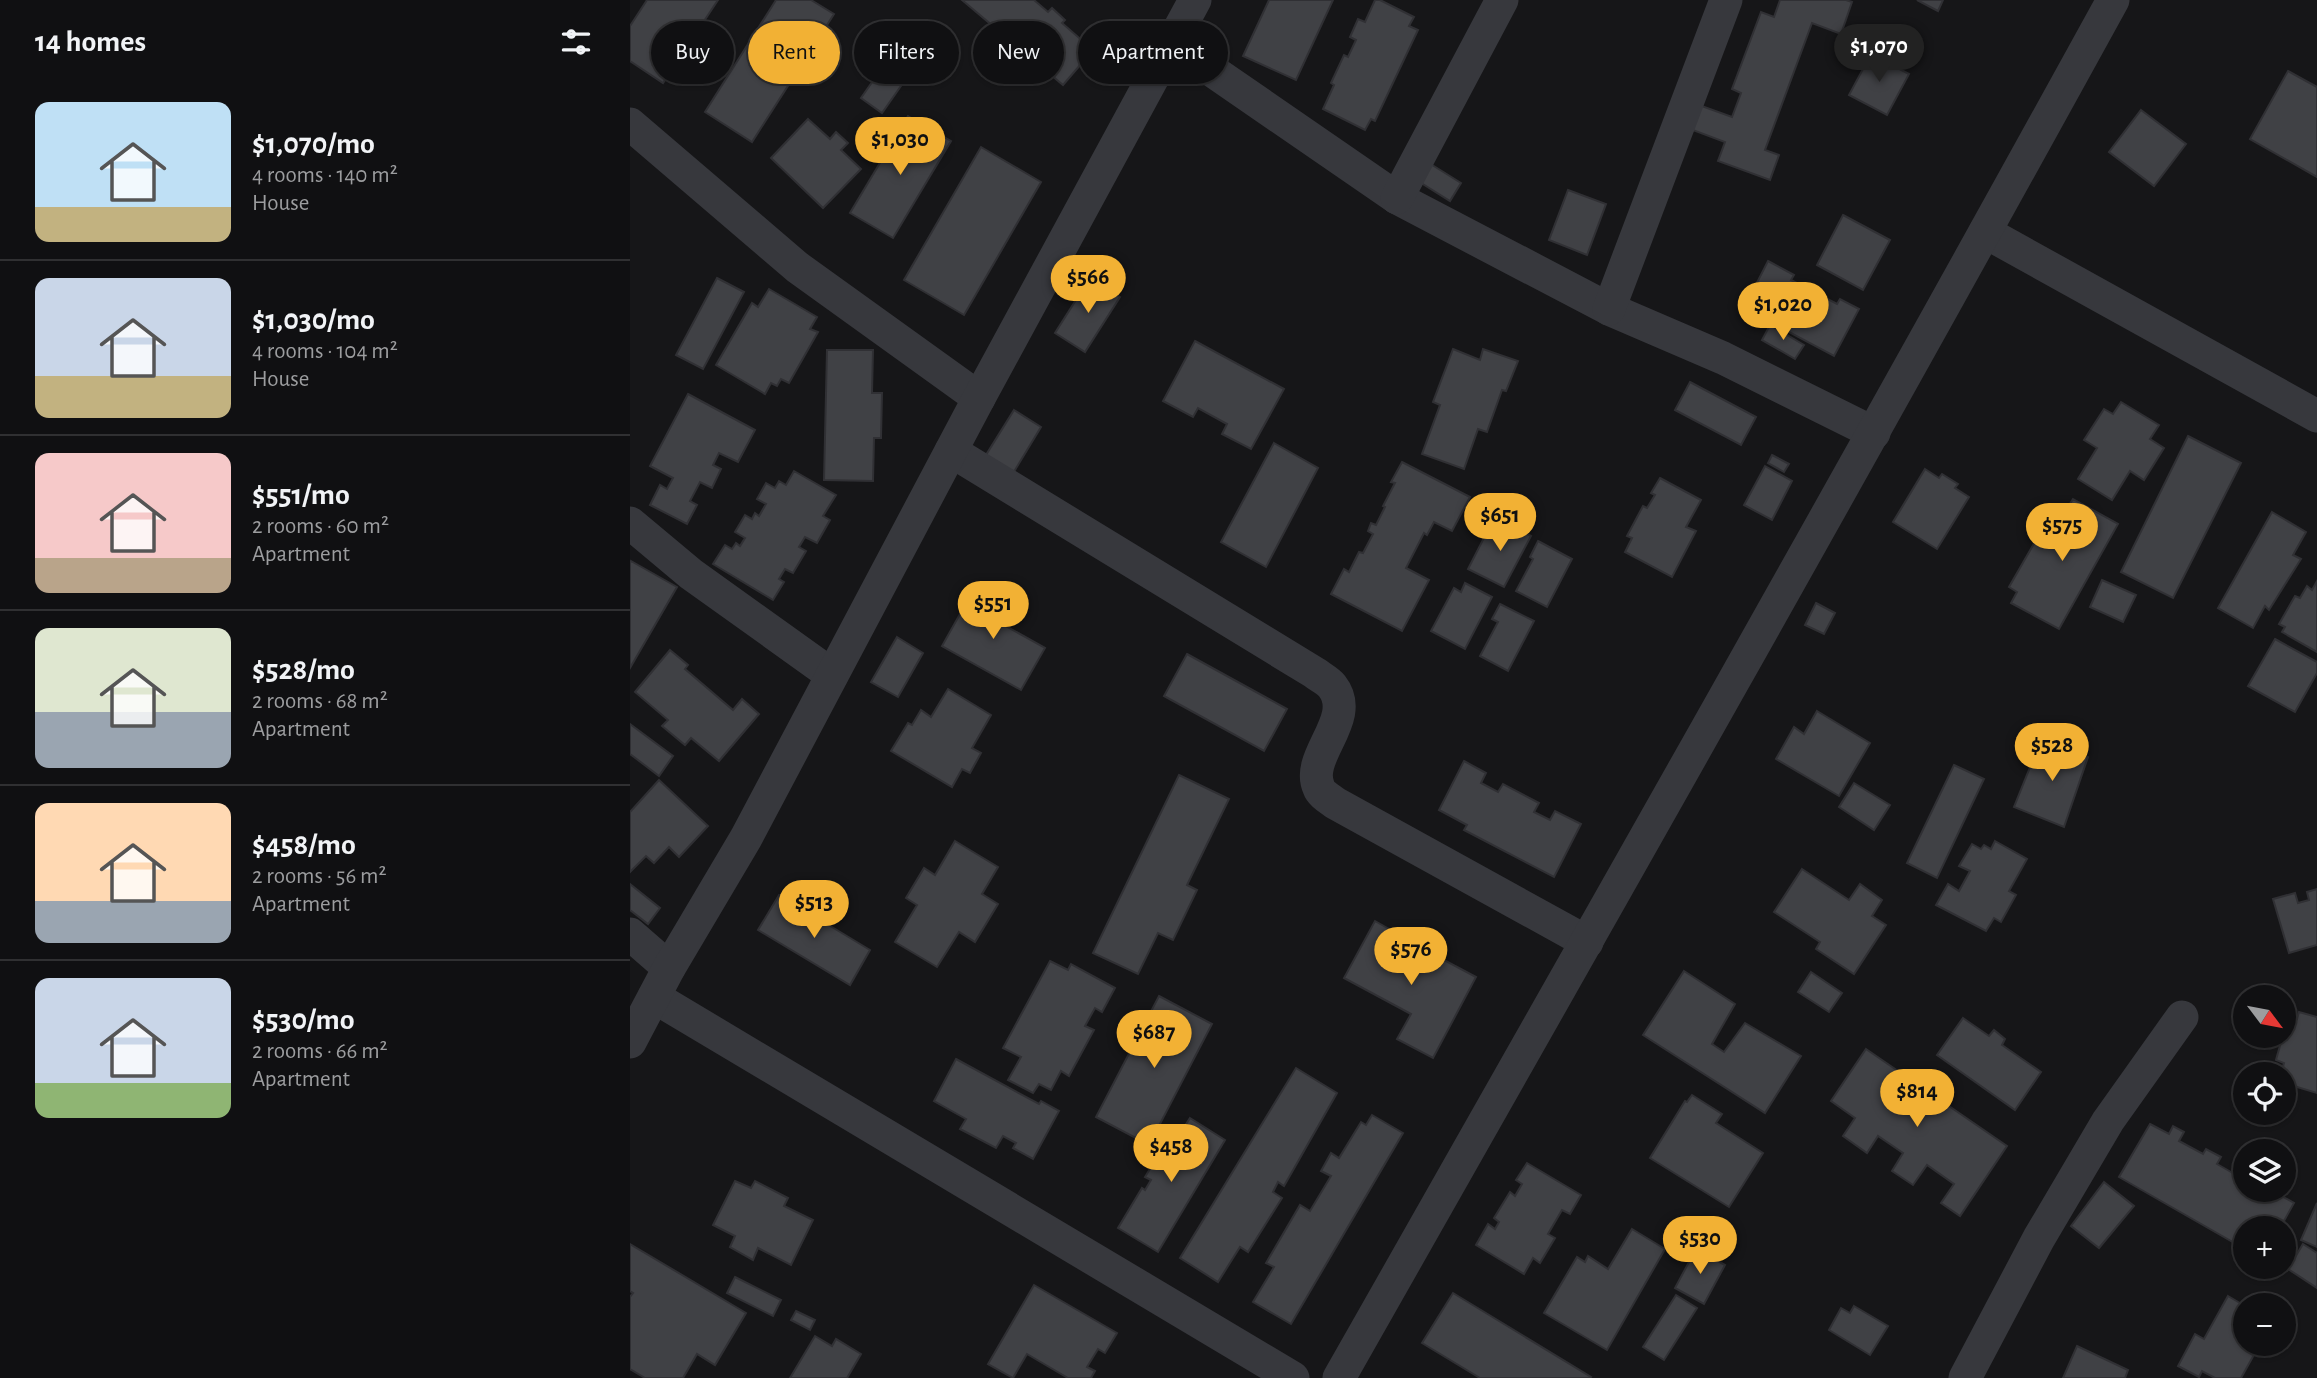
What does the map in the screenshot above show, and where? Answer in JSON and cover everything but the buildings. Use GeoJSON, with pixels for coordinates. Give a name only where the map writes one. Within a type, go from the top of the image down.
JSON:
{"type":"FeatureCollection","features":[{"type":"Feature","properties":{"kind":"street"},"geometry":{"type":"LineString","coordinates":[[1184,21],[1195,0]]}},
{"type":"Feature","properties":{"kind":"street"},"geometry":{"type":"LineString","coordinates":[[1397,198],[1502,0]]}},
{"type":"Feature","properties":{"kind":"street"},"geometry":{"type":"LineString","coordinates":[[1609,309],[1726,0]]}},
{"type":"Feature","properties":{"kind":"street"},"geometry":{"type":"LineString","coordinates":[[1339,1378],[1874,433],[2112,0]]}},
{"type":"Feature","properties":{"kind":"street"},"geometry":{"type":"LineString","coordinates":[[1228,82],[1397,198],[1609,309],[1723,358],[1874,433]]}},
{"type":"Feature","properties":{"kind":"street"},"geometry":{"type":"LineString","coordinates":[[630,1042],[661,983],[746,838],[979,398],[1150,84]]}},
{"type":"Feature","properties":{"kind":"street"},"geometry":{"type":"LineString","coordinates":[[630,124],[797,267],[979,398]]}},
{"type":"Feature","properties":{"kind":"street"},"geometry":{"type":"LineString","coordinates":[[1984,233],[2317,416]]}},
{"type":"Feature","properties":{"kind":"street"},"geometry":{"type":"LineString","coordinates":[[951,451],[1331,685],[1339,699],[1338,718],[1316,770],[1319,789],[1335,803],[1587,942]]}},
{"type":"Feature","properties":{"kind":"street"},"geometry":{"type":"LineString","coordinates":[[630,523],[691,574],[832,675]]}},
{"type":"Feature","properties":{"kind":"street"},"geometry":{"type":"LineString","coordinates":[[630,934],[661,983],[1293,1378]]}},
{"type":"Feature","properties":{"kind":"street"},"geometry":{"type":"LineString","coordinates":[[1965,1378],[2039,1238],[2108,1121],[2182,1017]]}}]}
